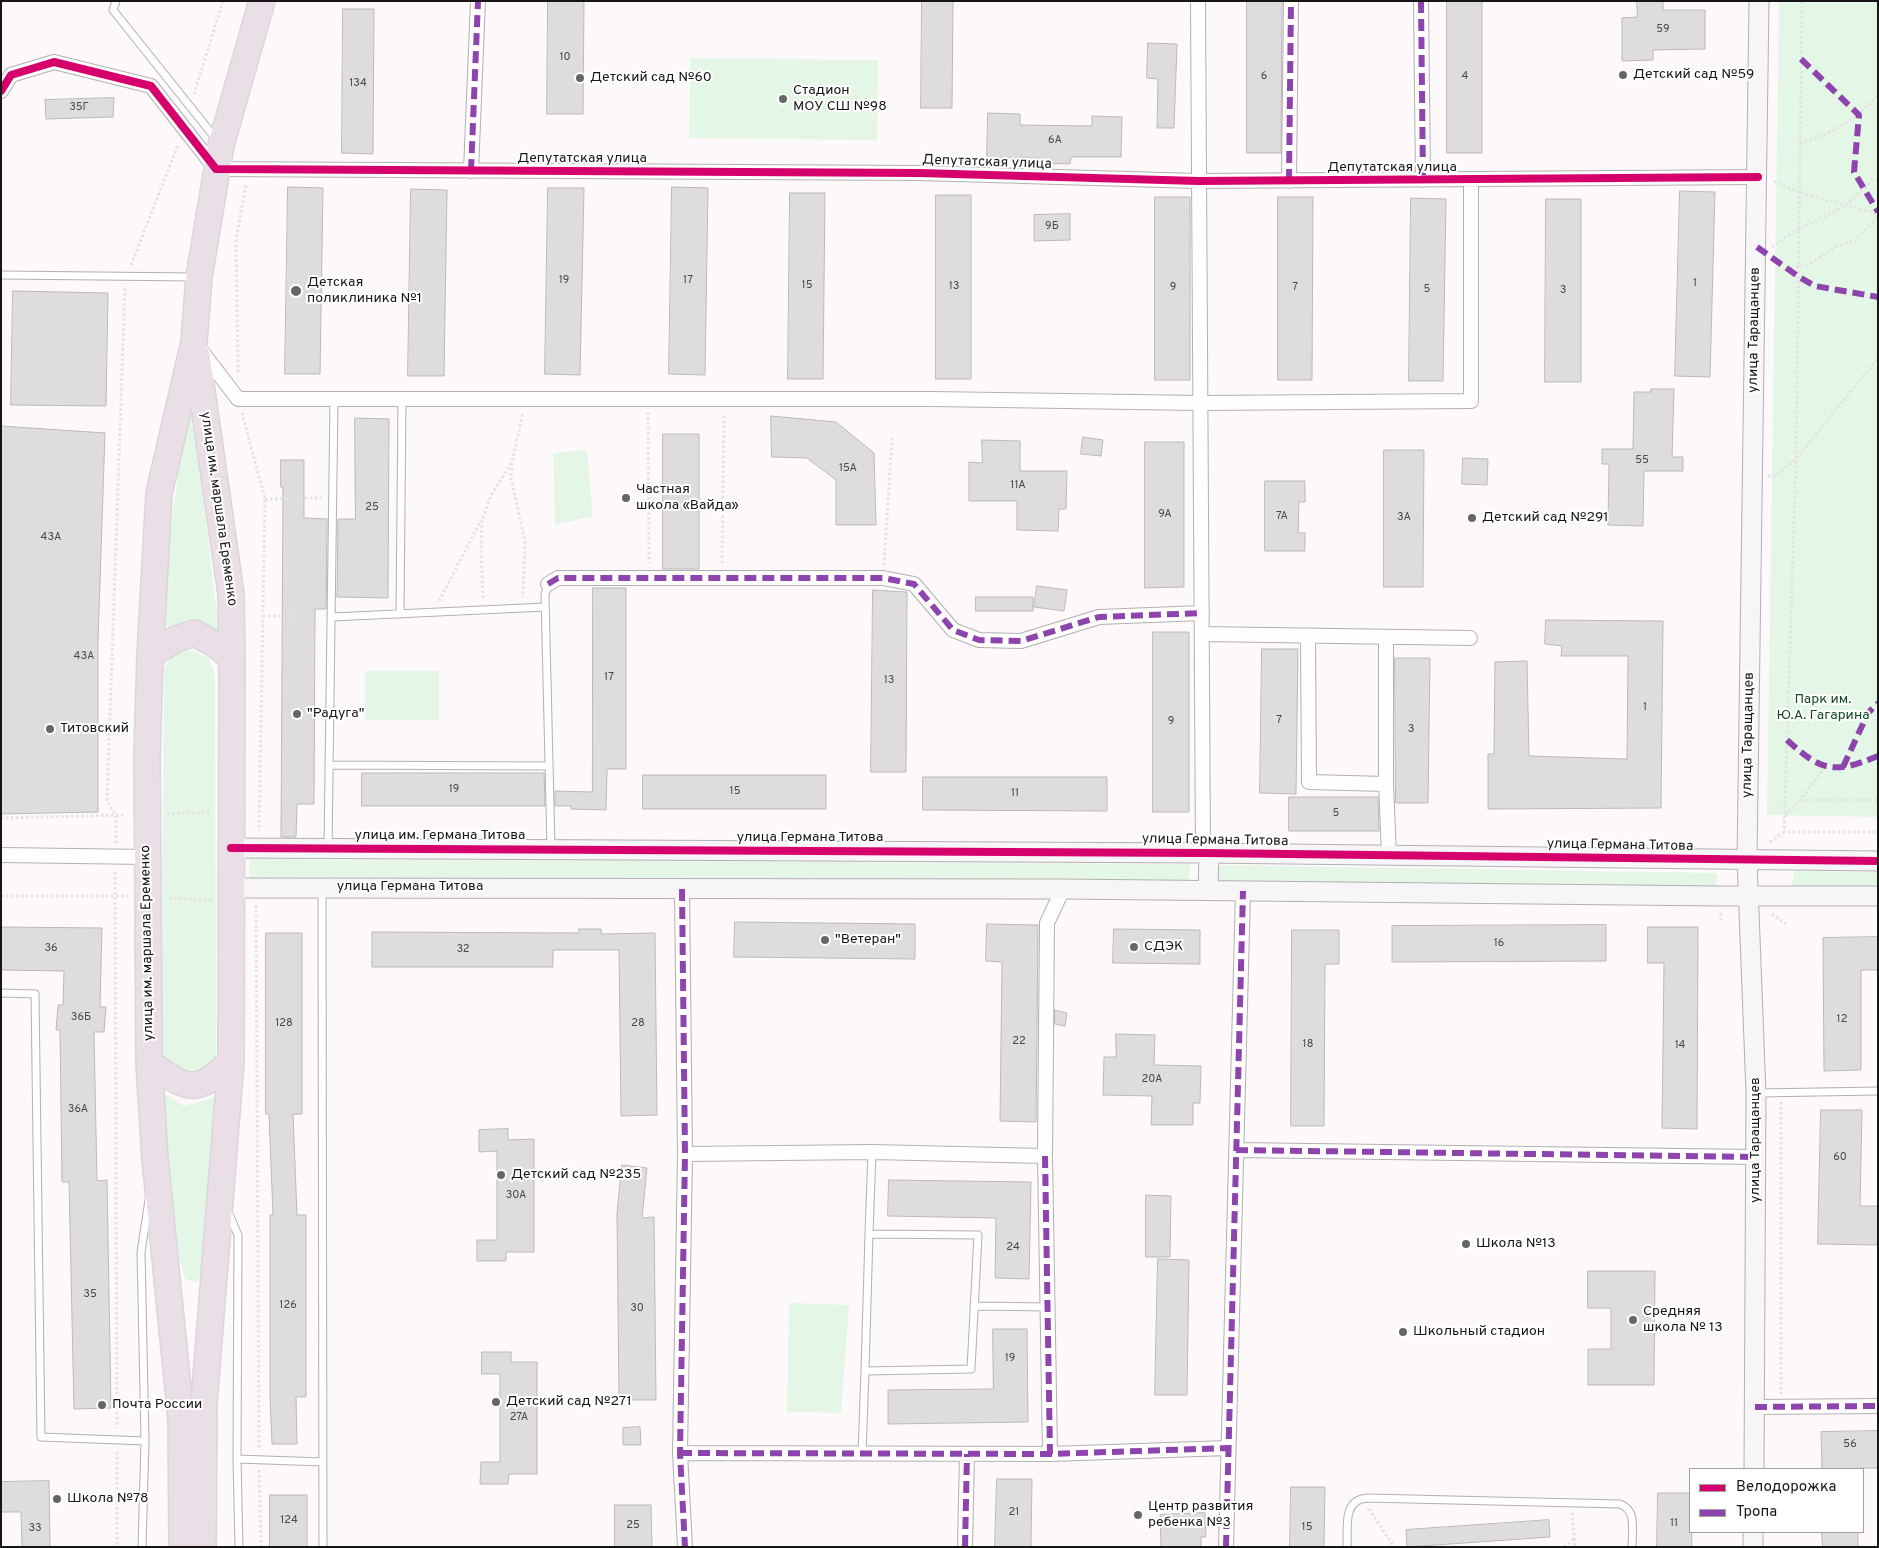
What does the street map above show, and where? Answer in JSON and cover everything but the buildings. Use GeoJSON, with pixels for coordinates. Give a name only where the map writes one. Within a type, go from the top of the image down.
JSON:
{"type":"FeatureCollection","features":[{"type":"Feature","properties":{"kind":"highway","name":"улица им. маршала Еременко"},"geometry":{"type":"LineString","coordinates":[[182,1547],[181,1418],[155,1159],[149,1063],[147,814],[150,655],[159,493],[194,342],[199,277],[221,145],[262,1]]}},
{"type":"Feature","properties":{"kind":"highway","name":"улица им. маршала Еременко"},"geometry":{"type":"LineString","coordinates":[[194,342],[231,594],[232,659],[231,1061],[222,1196],[204,1403],[203,1547]]}},
{"type":"Feature","properties":{"kind":"highway"},"geometry":{"type":"LineString","coordinates":[[150,655],[176,638],[194,634],[215,644],[232,659]]}},
{"type":"Feature","properties":{"kind":"highway"},"geometry":{"type":"LineString","coordinates":[[149,1063],[178,1082],[196,1087],[213,1079],[231,1061]]}},
{"type":"Feature","properties":{"kind":"street"},"geometry":{"type":"LineString","coordinates":[[472,170],[478,1]]}},
{"type":"Feature","properties":{"kind":"street"},"geometry":{"type":"LineString","coordinates":[[1198,1],[1202,634],[1208,891]]}},
{"type":"Feature","properties":{"kind":"street"},"geometry":{"type":"LineString","coordinates":[[1289,180],[1291,1]]}},
{"type":"Feature","properties":{"kind":"street"},"geometry":{"type":"LineString","coordinates":[[1421,1],[1423,180]]}},
{"type":"Feature","properties":{"kind":"street","name":"улица Таращанцев"},"geometry":{"type":"LineString","coordinates":[[1754,1468],[1756,1093],[1747,860],[1759,1]]}},
{"type":"Feature","properties":{"kind":"street"},"geometry":{"type":"LineString","coordinates":[[1,91],[11,75],[54,62],[151,86],[216,169]]}},
{"type":"Feature","properties":{"kind":"street","name":"Депутатская улица"},"geometry":{"type":"LineString","coordinates":[[216,169],[919,173],[1198,181],[1758,177]]}},
{"type":"Feature","properties":{"kind":"street"},"geometry":{"type":"LineString","coordinates":[[194,342],[238,399],[931,399],[1201,403],[1472,401],[1471,180]]}},
{"type":"Feature","properties":{"kind":"street"},"geometry":{"type":"LineString","coordinates":[[548,584],[558,578],[883,578],[914,584],[953,630],[980,640],[1021,641],[1099,617],[1202,613]]}},
{"type":"Feature","properties":{"kind":"street"},"geometry":{"type":"LineString","coordinates":[[1202,634],[1470,638]]}},
{"type":"Feature","properties":{"kind":"street"},"geometry":{"type":"LineString","coordinates":[[1308,636],[1309,782],[1386,784]]}},
{"type":"Feature","properties":{"kind":"street"},"geometry":{"type":"LineString","coordinates":[[1386,637],[1386,784],[1389,856]]}},
{"type":"Feature","properties":{"kind":"street"},"geometry":{"type":"LineString","coordinates":[[231,848],[328,848]]}},
{"type":"Feature","properties":{"kind":"street","name":"улица им. Германа Титова"},"geometry":{"type":"LineString","coordinates":[[328,848],[551,850]]}},
{"type":"Feature","properties":{"kind":"street","name":"улица Германа Титова"},"geometry":{"type":"LineString","coordinates":[[551,850],[1206,853],[1878,861]]}},
{"type":"Feature","properties":{"kind":"street"},"geometry":{"type":"LineString","coordinates":[[1,855],[147,857]]}},
{"type":"Feature","properties":{"kind":"street","name":"улица Германа Титова"},"geometry":{"type":"LineString","coordinates":[[231,894],[322,886],[682,889],[1063,889],[1878,896]]}},
{"type":"Feature","properties":{"kind":"street"},"geometry":{"type":"LineString","coordinates":[[682,889],[685,1154],[680,1454],[685,1547]]}},
{"type":"Feature","properties":{"kind":"street"},"geometry":{"type":"LineString","coordinates":[[1050,1454],[1045,1156],[1047,923],[1063,889]]}},
{"type":"Feature","properties":{"kind":"street"},"geometry":{"type":"LineString","coordinates":[[1226,1547],[1243,891]]}},
{"type":"Feature","properties":{"kind":"street"},"geometry":{"type":"LineString","coordinates":[[1236,1150],[1756,1157]]}},
{"type":"Feature","properties":{"kind":"street"},"geometry":{"type":"LineString","coordinates":[[685,1154],[872,1152],[1045,1156]]}},
{"type":"Feature","properties":{"kind":"street"},"geometry":{"type":"LineString","coordinates":[[1755,1407],[1878,1406]]}},
{"type":"Feature","properties":{"kind":"street"},"geometry":{"type":"LineString","coordinates":[[680,1454],[1050,1454],[1228,1448]]}},
{"type":"Feature","properties":{"kind":"street"},"geometry":{"type":"LineString","coordinates":[[965,1547],[967,1454]]}},
{"type":"Feature","properties":{"kind":"street"},"geometry":{"type":"LineString","coordinates":[[1753,1533],[1753,1547]]}},
{"type":"Feature","properties":{"kind":"lane"},"geometry":{"type":"LineString","coordinates":[[116,1],[113,10],[221,145]]}},
{"type":"Feature","properties":{"kind":"lane"},"geometry":{"type":"LineString","coordinates":[[1,275],[199,277]]}},
{"type":"Feature","properties":{"kind":"lane"},"geometry":{"type":"LineString","coordinates":[[328,848],[334,399]]}},
{"type":"Feature","properties":{"kind":"lane"},"geometry":{"type":"LineString","coordinates":[[400,614],[402,399]]}},
{"type":"Feature","properties":{"kind":"lane"},"geometry":{"type":"LineString","coordinates":[[548,584],[545,607],[551,850]]}},
{"type":"Feature","properties":{"kind":"lane"},"geometry":{"type":"LineString","coordinates":[[332,617],[545,607]]}},
{"type":"Feature","properties":{"kind":"lane"},"geometry":{"type":"LineString","coordinates":[[329,765],[549,766]]}},
{"type":"Feature","properties":{"kind":"lane"},"geometry":{"type":"LineString","coordinates":[[322,886],[323,1547]]}},
{"type":"Feature","properties":{"kind":"lane"},"geometry":{"type":"LineString","coordinates":[[1,993],[36,994],[41,1437],[117,1441],[145,1440]]}},
{"type":"Feature","properties":{"kind":"lane"},"geometry":{"type":"LineString","coordinates":[[1756,1093],[1878,1091]]}},
{"type":"Feature","properties":{"kind":"lane"},"geometry":{"type":"LineString","coordinates":[[862,1454],[872,1152]]}},
{"type":"Feature","properties":{"kind":"lane"},"geometry":{"type":"LineString","coordinates":[[142,1547],[145,1440],[141,1252],[155,1159]]}},
{"type":"Feature","properties":{"kind":"lane"},"geometry":{"type":"LineString","coordinates":[[222,1196],[238,1235],[237,1458],[239,1547]]}},
{"type":"Feature","properties":{"kind":"lane"},"geometry":{"type":"LineString","coordinates":[[865,1371],[971,1369],[978,1235],[869,1234]]}},
{"type":"Feature","properties":{"kind":"lane"},"geometry":{"type":"LineString","coordinates":[[974,1306],[1049,1307]]}},
{"type":"Feature","properties":{"kind":"lane"},"geometry":{"type":"LineString","coordinates":[[237,1458],[323,1462]]}},
{"type":"Feature","properties":{"kind":"lane"},"geometry":{"type":"LineString","coordinates":[[1347,1547],[1348,1511],[1353,1503],[1361,1498],[1571,1502],[1625,1505],[1632,1514],[1632,1547]]}},
{"type":"Feature","properties":{"kind":"path"},"geometry":{"type":"LineString","coordinates":[[190,106],[223,1]]}},
{"type":"Feature","properties":{"kind":"path"},"geometry":{"type":"LineString","coordinates":[[1802,1],[1796,459],[1784,832],[1878,832]]}},
{"type":"Feature","properties":{"kind":"path"},"geometry":{"type":"LineString","coordinates":[[1800,144],[1824,135],[1855,119],[1878,96]]}},
{"type":"Feature","properties":{"kind":"path"},"geometry":{"type":"LineString","coordinates":[[117,1547],[116,816],[107,802],[126,277],[184,129]]}},
{"type":"Feature","properties":{"kind":"path"},"geometry":{"type":"LineString","coordinates":[[249,169],[236,239],[238,399],[265,499],[259,819]]}},
{"type":"Feature","properties":{"kind":"path"},"geometry":{"type":"LineString","coordinates":[[1758,177],[1768,178],[1800,193],[1878,215],[1855,241],[1837,246],[1808,265],[1799,268],[1786,268]]}},
{"type":"Feature","properties":{"kind":"path"},"geometry":{"type":"LineString","coordinates":[[1757,247],[1775,247],[1790,234],[1845,206],[1873,179],[1878,178]]}},
{"type":"Feature","properties":{"kind":"path"},"geometry":{"type":"LineString","coordinates":[[1753,476],[1777,476],[1796,459],[1878,358]]}},
{"type":"Feature","properties":{"kind":"path"},"geometry":{"type":"LineString","coordinates":[[648,399],[650,578]]}},
{"type":"Feature","properties":{"kind":"path"},"geometry":{"type":"LineString","coordinates":[[434,612],[482,520],[492,495],[512,462],[518,443],[523,410]]}},
{"type":"Feature","properties":{"kind":"path"},"geometry":{"type":"LineString","coordinates":[[722,578],[724,413]]}},
{"type":"Feature","properties":{"kind":"path"},"geometry":{"type":"LineString","coordinates":[[883,578],[892,438]]}},
{"type":"Feature","properties":{"kind":"path"},"geometry":{"type":"LineString","coordinates":[[512,462],[511,479],[525,541],[523,608]]}},
{"type":"Feature","properties":{"kind":"path"},"geometry":{"type":"LineString","coordinates":[[265,499],[333,498]]}},
{"type":"Feature","properties":{"kind":"path"},"geometry":{"type":"LineString","coordinates":[[482,520],[480,551],[484,610]]}},
{"type":"Feature","properties":{"kind":"path"},"geometry":{"type":"LineString","coordinates":[[263,616],[293,616]]}},
{"type":"Feature","properties":{"kind":"path"},"geometry":{"type":"LineString","coordinates":[[1785,816],[1800,800],[1825,767]]}},
{"type":"Feature","properties":{"kind":"path"},"geometry":{"type":"LineString","coordinates":[[1800,800],[1878,800]]}},
{"type":"Feature","properties":{"kind":"path"},"geometry":{"type":"LineString","coordinates":[[1,818],[259,811]]}},
{"type":"Feature","properties":{"kind":"path"},"geometry":{"type":"LineString","coordinates":[[1,896],[147,897],[231,894],[256,902]]}},
{"type":"Feature","properties":{"kind":"path"},"geometry":{"type":"LineString","coordinates":[[255,916],[261,1547]]}},
{"type":"Feature","properties":{"kind":"path"},"geometry":{"type":"LineString","coordinates":[[1781,1092],[1781,1407]]}},
{"type":"Feature","properties":{"kind":"path"},"geometry":{"type":"LineString","coordinates":[[1361,1498],[1394,1547]]}},
{"type":"Feature","properties":{"kind":"path"},"geometry":{"type":"LineString","coordinates":[[1571,1502],[1575,1547]]}},
{"type":"Feature","properties":{"kind":"path"},"geometry":{"type":"LineString","coordinates":[[1564,1547],[1574,1539]]}},
{"type":"Feature","properties":{"kind":"green space","name":"Парк им. Ю.А. Гагарина"},"geometry":{"type":"Polygon","coordinates":[[[1779,1],[1878,1],[1878,817],[1767,815],[1779,1]]]}},
{"type":"Feature","properties":{"kind":"green space","name":"Стадион МОУ СШ №98"},"geometry":{"type":"Polygon","coordinates":[[[690,58],[878,60],[877,140],[689,138],[690,58]]]}},
{"type":"Feature","properties":{"kind":"green space"},"geometry":{"type":"Polygon","coordinates":[[[193,413],[218,633],[203,627],[184,623],[161,628],[184,425],[193,413]]]}},
{"type":"Feature","properties":{"kind":"green space"},"geometry":{"type":"Polygon","coordinates":[[[587,450],[593,516],[555,525],[553,453],[587,450]]]}},
{"type":"Feature","properties":{"kind":"green space"},"geometry":{"type":"Polygon","coordinates":[[[190,650],[209,658],[215,675],[216,1055],[208,1072],[193,1076],[161,1058],[164,669],[173,654],[190,650]]]}},
{"type":"Feature","properties":{"kind":"green space"},"geometry":{"type":"Polygon","coordinates":[[[365,671],[439,671],[439,720],[365,720],[365,671]]]}},
{"type":"Feature","properties":{"kind":"green space"},"geometry":{"type":"Polygon","coordinates":[[[250,859],[1190,864],[1189,884],[249,879],[250,859]]]}},
{"type":"Feature","properties":{"kind":"green space"},"geometry":{"type":"Polygon","coordinates":[[[1217,865],[1717,873],[1716,889],[1215,884],[1217,865]]]}},
{"type":"Feature","properties":{"kind":"green space"},"geometry":{"type":"Polygon","coordinates":[[[1794,871],[1878,872],[1878,888],[1792,887],[1794,871]]]}},
{"type":"Feature","properties":{"kind":"green space"},"geometry":{"type":"Polygon","coordinates":[[[161,1092],[184,1106],[219,1096],[205,1276],[195,1282],[185,1279],[179,1257],[161,1092]]]}},
{"type":"Feature","properties":{"kind":"green space"},"geometry":{"type":"Polygon","coordinates":[[[789,1303],[849,1305],[841,1413],[787,1412],[789,1303]]]}},
{"type":"Feature","properties":{"kind":"marked path"},"geometry":{"type":"LineString","coordinates":[[471,171],[478,1]]}},
{"type":"Feature","properties":{"kind":"marked path"},"geometry":{"type":"LineString","coordinates":[[1289,181],[1291,1]]}},
{"type":"Feature","properties":{"kind":"marked path"},"geometry":{"type":"LineString","coordinates":[[1421,1],[1423,180]]}},
{"type":"Feature","properties":{"kind":"marked path"},"geometry":{"type":"LineString","coordinates":[[1801,59],[1859,115],[1854,172],[1878,212]]}},
{"type":"Feature","properties":{"kind":"marked path"},"geometry":{"type":"LineString","coordinates":[[1757,247],[1815,286],[1878,297]]}},
{"type":"Feature","properties":{"kind":"marked path"},"geometry":{"type":"LineString","coordinates":[[548,584],[558,578],[883,578],[914,584],[953,630],[979,640],[1021,641],[1099,617],[1202,613]]}},
{"type":"Feature","properties":{"kind":"marked path"},"geometry":{"type":"LineString","coordinates":[[1843,767],[1868,713],[1878,703]]}},
{"type":"Feature","properties":{"kind":"marked path"},"geometry":{"type":"LineString","coordinates":[[1787,740],[1810,759],[1829,767],[1850,766],[1878,756]]}},
{"type":"Feature","properties":{"kind":"marked path"},"geometry":{"type":"LineString","coordinates":[[682,889],[685,1154],[680,1453],[685,1547]]}},
{"type":"Feature","properties":{"kind":"marked path"},"geometry":{"type":"LineString","coordinates":[[1226,1547],[1243,891]]}},
{"type":"Feature","properties":{"kind":"marked path"},"geometry":{"type":"LineString","coordinates":[[1236,1150],[1756,1157]]}},
{"type":"Feature","properties":{"kind":"marked path"},"geometry":{"type":"LineString","coordinates":[[1045,1156],[1050,1454]]}},
{"type":"Feature","properties":{"kind":"marked path"},"geometry":{"type":"LineString","coordinates":[[1755,1407],[1878,1406]]}},
{"type":"Feature","properties":{"kind":"marked path"},"geometry":{"type":"LineString","coordinates":[[680,1453],[1050,1454],[1228,1448]]}},
{"type":"Feature","properties":{"kind":"marked path"},"geometry":{"type":"LineString","coordinates":[[965,1547],[967,1454]]}},
{"type":"Feature","properties":{"kind":"cycle path"},"geometry":{"type":"LineString","coordinates":[[1,91],[11,75],[54,62],[151,86],[216,169],[919,173],[1198,181],[1758,177]]}},
{"type":"Feature","properties":{"kind":"cycle path"},"geometry":{"type":"LineString","coordinates":[[231,848],[1203,853],[1878,861]]}},
{"type":"Feature","properties":{"kind":"place","name":"Детский сад №59"},"geometry":{"type":"Point","coordinates":[1623,75]}},
{"type":"Feature","properties":{"kind":"place","name":"Детский сад №60"},"geometry":{"type":"Point","coordinates":[580,78]}},
{"type":"Feature","properties":{"kind":"place","name":"Стадион МОУ СШ №98"},"geometry":{"type":"Point","coordinates":[783,99]}},
{"type":"Feature","properties":{"kind":"place","name":"Детская поликлиника №1"},"geometry":{"type":"Point","coordinates":[296,291]}},
{"type":"Feature","properties":{"kind":"place","name":"Частная школа «Вайда»"},"geometry":{"type":"Point","coordinates":[626,498]}},
{"type":"Feature","properties":{"kind":"place","name":"Детский сад №291"},"geometry":{"type":"Point","coordinates":[1472,518]}},
{"type":"Feature","properties":{"kind":"place","name":"\"Радуга\""},"geometry":{"type":"Point","coordinates":[297,714]}},
{"type":"Feature","properties":{"kind":"place","name":"Титовский"},"geometry":{"type":"Point","coordinates":[50,729]}},
{"type":"Feature","properties":{"kind":"place","name":"\"Ветеран\""},"geometry":{"type":"Point","coordinates":[825,940]}},
{"type":"Feature","properties":{"kind":"place","name":"СДЭК"},"geometry":{"type":"Point","coordinates":[1134,947]}},
{"type":"Feature","properties":{"kind":"place","name":"Детский сад №235"},"geometry":{"type":"Point","coordinates":[501,1175]}},
{"type":"Feature","properties":{"kind":"place","name":"Школа №13"},"geometry":{"type":"Point","coordinates":[1466,1244]}},
{"type":"Feature","properties":{"kind":"place","name":"Средняя школа № 13"},"geometry":{"type":"Point","coordinates":[1633,1320]}},
{"type":"Feature","properties":{"kind":"place","name":"Школьный стадион"},"geometry":{"type":"Point","coordinates":[1403,1332]}},
{"type":"Feature","properties":{"kind":"place","name":"Детский сад №271"},"geometry":{"type":"Point","coordinates":[496,1402]}},
{"type":"Feature","properties":{"kind":"place","name":"Почта России"},"geometry":{"type":"Point","coordinates":[102,1405]}},
{"type":"Feature","properties":{"kind":"place","name":"Школа №78"},"geometry":{"type":"Point","coordinates":[57,1499]}},
{"type":"Feature","properties":{"kind":"place","name":"Центр развития ребенка №3"},"geometry":{"type":"Point","coordinates":[1138,1515]}}]}
